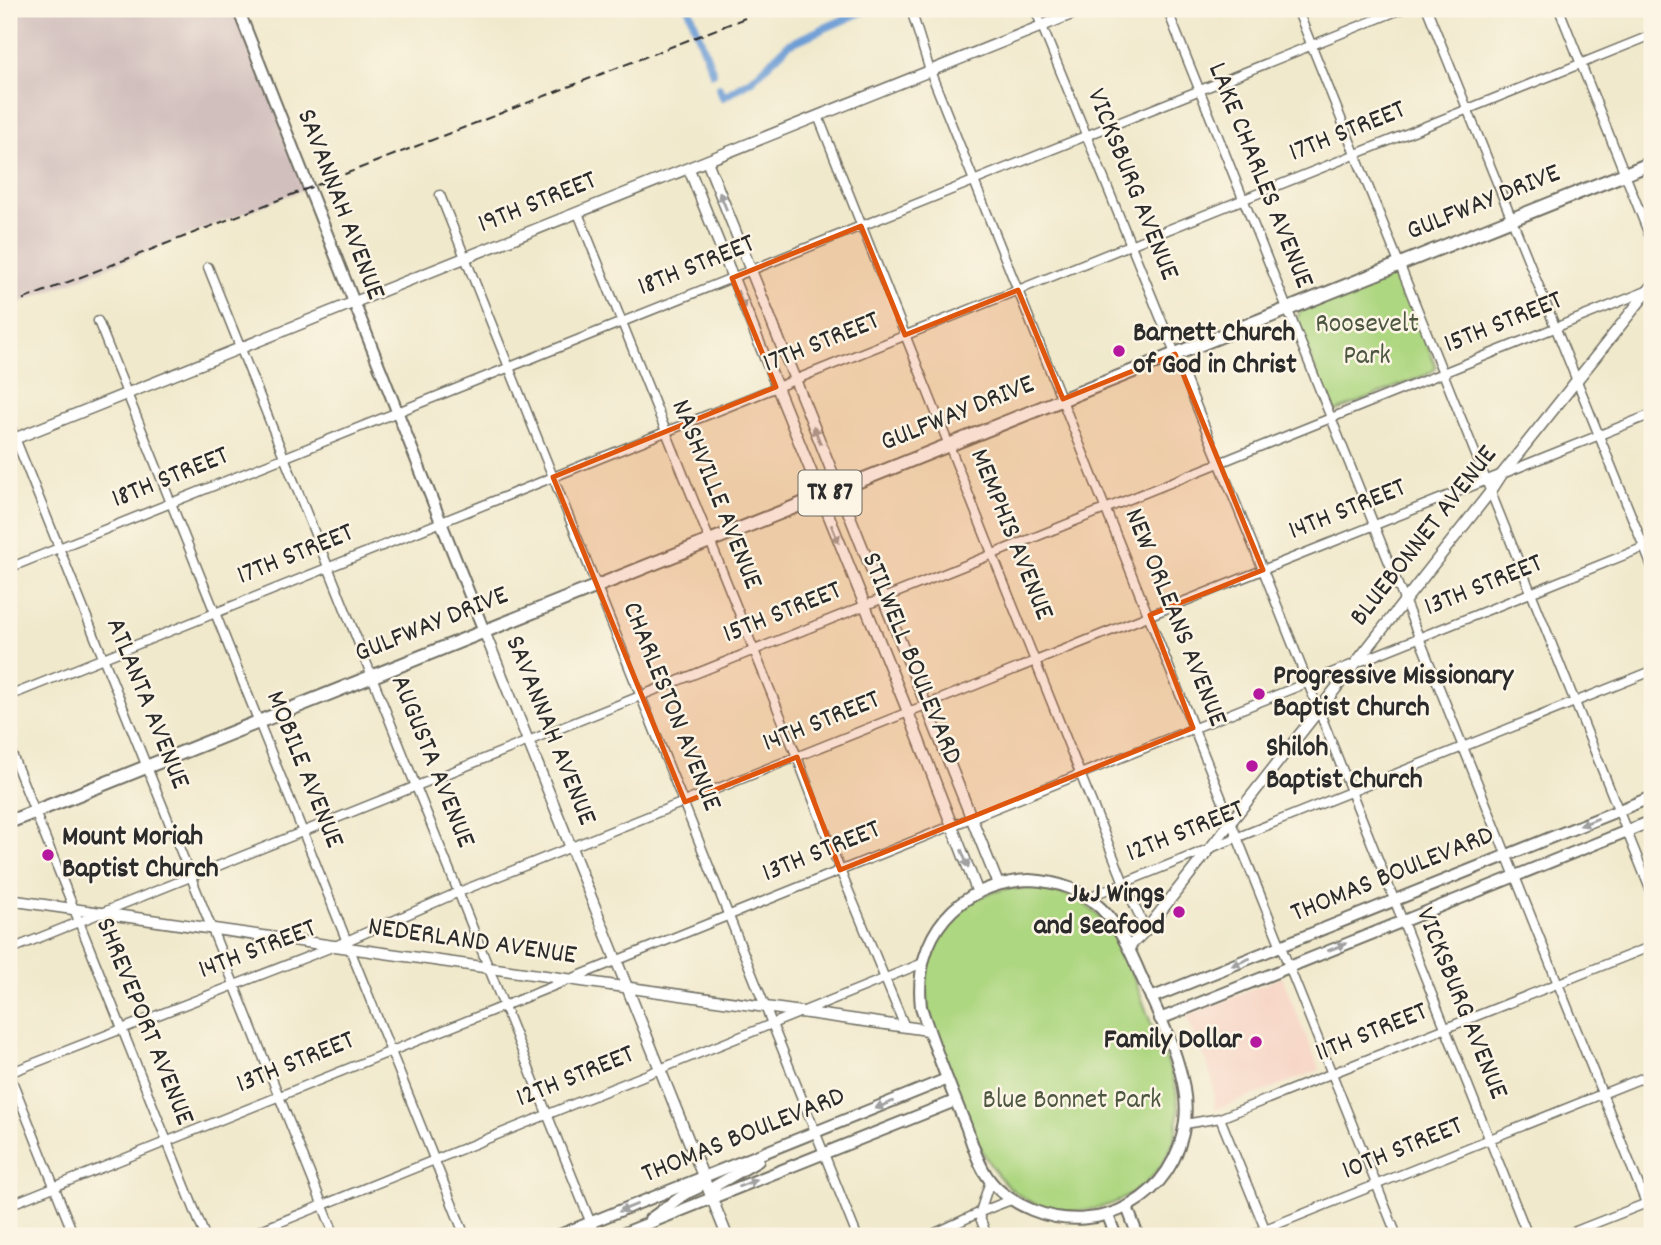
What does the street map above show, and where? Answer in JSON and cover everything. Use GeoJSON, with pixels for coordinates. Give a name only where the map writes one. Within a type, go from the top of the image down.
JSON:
{"type":"FeatureCollection","features":[{"type":"Feature","properties":{"kind":"main road","name":"SAVANNAH AVENUE"},"geometry":{"type":"LineString","coordinates":[[238,9],[484,631]]}},
{"type":"Feature","properties":{"kind":"main road","name":"GULFWAY DRIVE"},"geometry":{"type":"LineString","coordinates":[[9,822],[1652,163]]}},
{"type":"Feature","properties":{"kind":"main road","name":"THOMAS BOULEVARD"},"geometry":{"type":"LineString","coordinates":[[1151,998],[1652,797]]}},
{"type":"Feature","properties":{"kind":"main road","name":"THOMAS BOULEVARD"},"geometry":{"type":"LineString","coordinates":[[1160,1019],[1652,821]]}},
{"type":"Feature","properties":{"kind":"main road"},"geometry":{"type":"LineString","coordinates":[[1042,880],[1066,886],[1108,914],[1129,947],[1160,1019],[1183,1084],[1185,1124],[1177,1152],[1164,1175],[1148,1192],[1108,1216],[1062,1219],[1046,1215],[1013,1200],[990,1181],[928,1030],[919,991],[928,945],[944,919],[959,904],[998,884],[1042,880]]}},
{"type":"Feature","properties":{"kind":"main road","name":"THOMAS BOULEVARD"},"geometry":{"type":"LineString","coordinates":[[557,1236],[947,1079]]}},
{"type":"Feature","properties":{"kind":"main road","name":"THOMAS BOULEVARD"},"geometry":{"type":"LineString","coordinates":[[617,1236],[955,1101]]}},
{"type":"Feature","properties":{"kind":"main road"},"geometry":{"type":"LineString","coordinates":[[712,1198],[715,1186],[732,1178],[771,1150]]}},
{"type":"Feature","properties":{"kind":"main road"},"geometry":{"type":"LineString","coordinates":[[643,1226],[659,1212],[698,1188],[703,1177]]}},
{"type":"Feature","properties":{"kind":"main road"},"geometry":{"type":"LineString","coordinates":[[1127,1207],[1138,1236]]}},
{"type":"Feature","properties":{"kind":"main road"},"geometry":{"type":"LineString","coordinates":[[1108,1216],[1116,1236]]}},
{"type":"Feature","properties":{"kind":"street","name":"VICKSBURG AVENUE"},"geometry":{"type":"LineString","coordinates":[[1035,9],[1263,570],[1528,1236]]}},
{"type":"Feature","properties":{"kind":"street","name":"19TH STREET"},"geometry":{"type":"LineString","coordinates":[[12,440],[1084,9]]}},
{"type":"Feature","properties":{"kind":"street","name":"LAKE CHARLES AVENUE"},"geometry":{"type":"LineString","coordinates":[[1167,9],[1462,748],[1602,1094],[1649,1202],[1652,1218]]}},
{"type":"Feature","properties":{"kind":"street"},"geometry":{"type":"LineString","coordinates":[[1297,9],[1652,894]]}},
{"type":"Feature","properties":{"kind":"street","name":"18TH STREET"},"geometry":{"type":"LineString","coordinates":[[9,568],[1402,9]]}},
{"type":"Feature","properties":{"kind":"street"},"geometry":{"type":"LineString","coordinates":[[1427,9],[1600,435],[1648,545],[1652,567]]}},
{"type":"Feature","properties":{"kind":"street"},"geometry":{"type":"LineString","coordinates":[[1559,9],[1652,242]]}},
{"type":"Feature","properties":{"kind":"street","name":"NEW ORLEANS AVENUE"},"geometry":{"type":"LineString","coordinates":[[913,16],[930,71],[1397,1236]]}},
{"type":"Feature","properties":{"kind":"street","name":"17TH STREET"},"geometry":{"type":"LineString","coordinates":[[9,696],[1652,35]]}},
{"type":"Feature","properties":{"kind":"street","name":"MEMPHIS AVENUE"},"geometry":{"type":"LineString","coordinates":[[818,116],[1124,883],[1146,930]]}},
{"type":"Feature","properties":{"kind":"street","name":"STILWELL BOULEVARD"},"geometry":{"type":"LineString","coordinates":[[707,162],[998,884]]}},
{"type":"Feature","properties":{"kind":"street","name":"STILWELL BOULEVARD"},"geometry":{"type":"LineString","coordinates":[[689,169],[978,893]]}},
{"type":"Feature","properties":{"kind":"street","name":"CHARLESTON AVENUE"},"geometry":{"type":"LineString","coordinates":[[440,195],[857,1236]]}},
{"type":"Feature","properties":{"kind":"street","name":"NASHVILLE AVENUE"},"geometry":{"type":"LineString","coordinates":[[578,213],[905,1027]]}},
{"type":"Feature","properties":{"kind":"street","name":"AUGUSTA AVENUE"},"geometry":{"type":"LineString","coordinates":[[208,267],[596,1236]]}},
{"type":"Feature","properties":{"kind":"street","name":"15TH STREET"},"geometry":{"type":"LineString","coordinates":[[9,950],[1651,289]]}},
{"type":"Feature","properties":{"kind":"street","name":"BLUEBONNET AVENUE"},"geometry":{"type":"LineString","coordinates":[[1129,947],[1146,930],[1502,474],[1651,289]]}},
{"type":"Feature","properties":{"kind":"street","name":"MOBILE AVENUE"},"geometry":{"type":"LineString","coordinates":[[98,321],[465,1236]]}},
{"type":"Feature","properties":{"kind":"street","name":"14TH STREET"},"geometry":{"type":"LineString","coordinates":[[349,945],[459,892],[1652,414]]}},
{"type":"Feature","properties":{"kind":"street","name":"ATLANTA AVENUE"},"geometry":{"type":"LineString","coordinates":[[9,423],[12,440],[59,548],[335,1236]]}},
{"type":"Feature","properties":{"kind":"street","name":"13TH STREET"},"geometry":{"type":"LineString","coordinates":[[9,1205],[1648,545]]}},
{"type":"Feature","properties":{"kind":"street","name":"SAVANNAH AVENUE"},"geometry":{"type":"LineString","coordinates":[[484,631],[727,1236]]}},
{"type":"Feature","properties":{"kind":"street","name":"12TH STREET"},"geometry":{"type":"LineString","coordinates":[[1090,900],[1096,894],[1652,671]]}},
{"type":"Feature","properties":{"kind":"street","name":"SHREVEPORT AVENUE"},"geometry":{"type":"LineString","coordinates":[[9,747],[205,1236]]}},
{"type":"Feature","properties":{"kind":"street","name":"NEDERLAND AVENUE"},"geometry":{"type":"LineString","coordinates":[[9,900],[335,946],[349,945],[487,968],[928,1030]]}},
{"type":"Feature","properties":{"kind":"street","name":"14TH STREET"},"geometry":{"type":"LineString","coordinates":[[9,1073],[335,946]]}},
{"type":"Feature","properties":{"kind":"street","name":"11TH STREET"},"geometry":{"type":"LineString","coordinates":[[1185,1124],[1220,1118],[1652,946]]}},
{"type":"Feature","properties":{"kind":"street","name":"12TH STREET"},"geometry":{"type":"LineString","coordinates":[[246,1236],[923,962]]}},
{"type":"Feature","properties":{"kind":"street"},"geometry":{"type":"LineString","coordinates":[[9,1073],[74,1236]]}},
{"type":"Feature","properties":{"kind":"street","name":"10TH STREET"},"geometry":{"type":"LineString","coordinates":[[1248,1236],[1266,1233],[1376,1185],[1652,1074]]}},
{"type":"Feature","properties":{"kind":"street"},"geometry":{"type":"LineString","coordinates":[[1220,1118],[1266,1233]]}},
{"type":"Feature","properties":{"kind":"street"},"geometry":{"type":"LineString","coordinates":[[988,1236],[979,1215],[990,1181]]}},
{"type":"Feature","properties":{"kind":"street"},"geometry":{"type":"LineString","coordinates":[[928,1236],[1013,1200]]}},
{"type":"Feature","properties":{"kind":"street"},"geometry":{"type":"LineString","coordinates":[[1563,1236],[1649,1202]]}},
{"type":"Feature","properties":{"kind":"highlighted area"},"geometry":{"type":"Polygon","coordinates":[[[861,226],[905,335],[1018,290],[1063,399],[1175,354],[1263,570],[1150,615],[1193,728],[840,870],[797,757],[685,802],[553,477],[776,387],[732,278],[861,226]]]}},
{"type":"Feature","properties":{"kind":"shaded area"},"geometry":{"type":"Polygon","coordinates":[[[9,9],[238,9],[307,188],[9,307],[9,9]]]}},
{"type":"Feature","properties":{"kind":"shaded area"},"geometry":{"type":"Polygon","coordinates":[[[1282,977],[1320,1070],[1215,1110],[1208,1065],[1186,1016],[1282,977]]]}},
{"type":"Feature","properties":{"kind":"green space","name":"Roosevelt Park"},"geometry":{"type":"Polygon","coordinates":[[[1389,275],[1396,275],[1401,279],[1436,367],[1431,373],[1332,411],[1296,322],[1300,311],[1389,275]]]}},
{"type":"Feature","properties":{"kind":"green space","name":"Blue Bonnet Park"},"geometry":{"type":"Polygon","coordinates":[[[1006,888],[1065,894],[1083,903],[1107,924],[1126,960],[1173,1078],[1178,1121],[1173,1143],[1161,1166],[1144,1185],[1122,1199],[1099,1208],[1074,1211],[1049,1208],[1025,1199],[995,1172],[976,1138],[929,1014],[926,981],[929,964],[941,934],[950,920],[962,909],[980,897],[1006,888]]]}},
{"type":"Feature","properties":{"kind":"waterway"},"geometry":{"type":"LineString","coordinates":[[689,9],[713,73]]}},
{"type":"Feature","properties":{"kind":"waterway"},"geometry":{"type":"LineString","coordinates":[[719,88],[723,97],[753,79],[789,44],[868,9]]}},
{"type":"Feature","properties":{"kind":"railway"},"geometry":{"type":"LineString","coordinates":[[9,305],[768,9]]}},
{"type":"Feature","properties":{"kind":"place","name":"Barnett Church of God in Christ"},"geometry":{"type":"Point","coordinates":[1119,351]}},
{"type":"Feature","properties":{"kind":"place","name":"Progressive Missionary Baptist Church"},"geometry":{"type":"Point","coordinates":[1259,694]}},
{"type":"Feature","properties":{"kind":"place","name":"Shiloh Baptist Church"},"geometry":{"type":"Point","coordinates":[1252,766]}},
{"type":"Feature","properties":{"kind":"place","name":"Mount Moriah Baptist Church"},"geometry":{"type":"Point","coordinates":[48,855]}},
{"type":"Feature","properties":{"kind":"place","name":"J&J Wings and Seafood"},"geometry":{"type":"Point","coordinates":[1179,912]}},
{"type":"Feature","properties":{"kind":"place","name":"Family Dollar"},"geometry":{"type":"Point","coordinates":[1256,1042]}}]}
